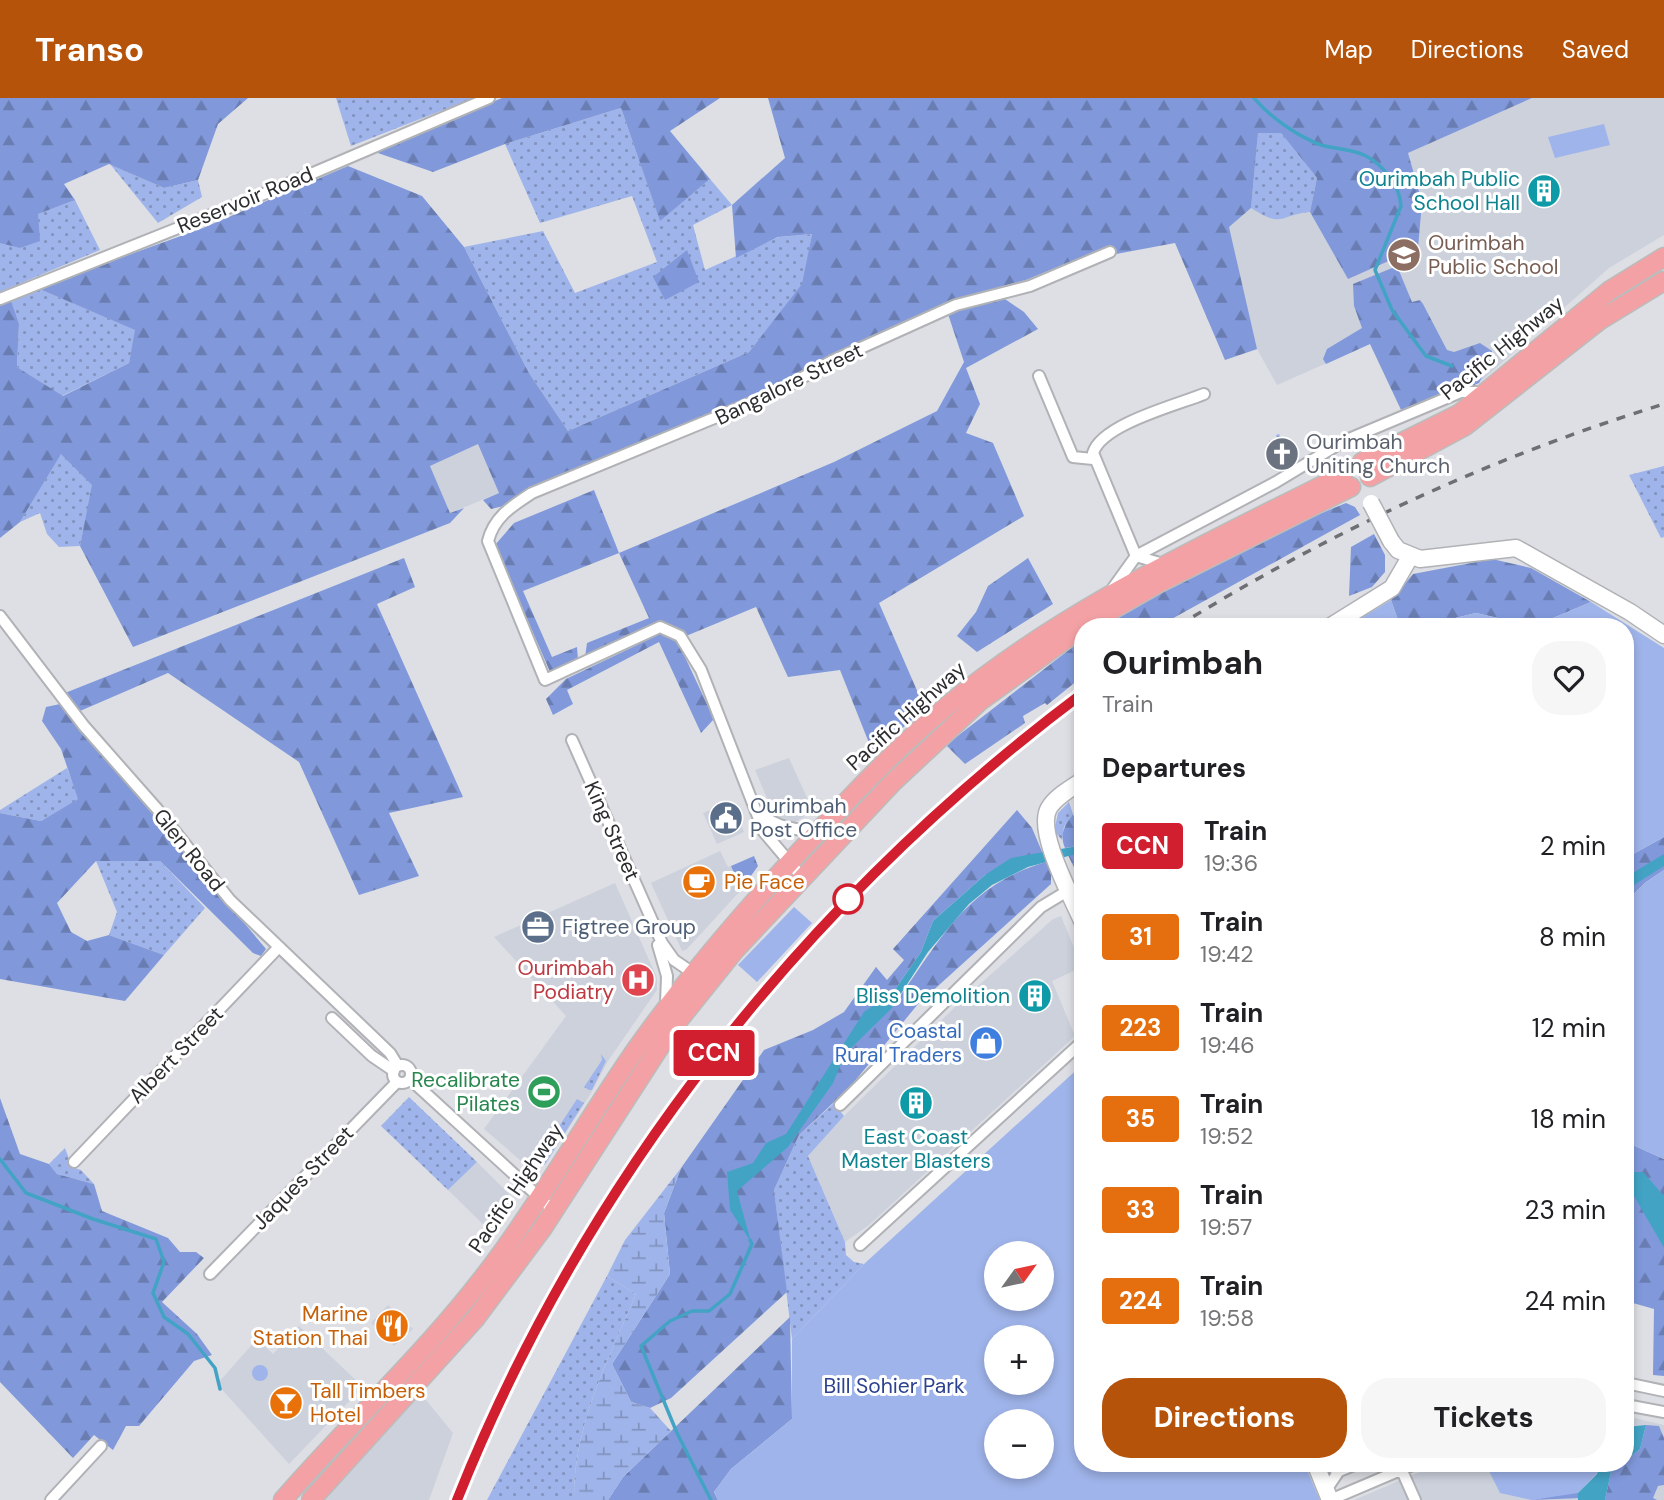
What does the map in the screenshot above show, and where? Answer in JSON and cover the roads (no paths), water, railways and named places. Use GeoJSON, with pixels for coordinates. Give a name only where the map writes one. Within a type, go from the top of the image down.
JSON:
{"type":"FeatureCollection","features":[{"type":"Feature","properties":{"kind":"main road","name":"Pacific Highway"},"geometry":{"type":"LineString","coordinates":[[1099,618],[1161,582],[1358,478],[1489,392],[1609,291],[1664,257]]}},
{"type":"Feature","properties":{"kind":"main road","name":"Pacific Highway"},"geometry":{"type":"LineString","coordinates":[[283,1500],[436,1337],[499,1255],[596,1107],[693,973],[788,863],[905,743],[947,706],[1026,646],[1105,597],[1169,564],[1465,426],[1600,320],[1664,281]]}},
{"type":"Feature","properties":{"kind":"main road"},"geometry":{"type":"LineString","coordinates":[[1358,478],[1391,541],[1398,550],[1410,557],[1431,559],[1516,548],[1664,635]]}},
{"type":"Feature","properties":{"kind":"main road"},"geometry":{"type":"LineString","coordinates":[[1344,618],[1392,588],[1410,557]]}},
{"type":"Feature","properties":{"kind":"main road","name":"Pacific Highway"},"geometry":{"type":"LineString","coordinates":[[312,1500],[475,1319],[553,1210],[695,998],[802,877],[893,782],[980,701],[1074,634]]}},
{"type":"Feature","properties":{"kind":"main road"},"geometry":{"type":"LineString","coordinates":[[1074,787],[1053,803],[1046,815],[1045,830],[1074,902]]}},
{"type":"Feature","properties":{"kind":"main road"},"geometry":{"type":"LineString","coordinates":[[1319,1472],[1328,1495]]}},
{"type":"Feature","properties":{"kind":"street","name":"Reservoir Road"},"geometry":{"type":"LineString","coordinates":[[0,299],[271,191],[489,98]]}},
{"type":"Feature","properties":{"kind":"street","name":"Bangalore Street"},"geometry":{"type":"LineString","coordinates":[[754,809],[701,670],[680,636],[660,627],[545,680],[488,541],[492,527],[502,515],[532,493],[775,393],[832,361],[956,305],[1030,286],[1110,252]]}},
{"type":"Feature","properties":{"kind":"street"},"geometry":{"type":"LineString","coordinates":[[1039,376],[1073,457],[1093,459]]}},
{"type":"Feature","properties":{"kind":"street"},"geometry":{"type":"LineString","coordinates":[[1105,597],[1119,582],[1136,556],[1276,482],[1344,441],[1461,392],[1489,392]]}},
{"type":"Feature","properties":{"kind":"street"},"geometry":{"type":"LineString","coordinates":[[1169,564],[1153,563],[1136,556],[1093,459],[1097,443],[1121,426],[1204,394]]}},
{"type":"Feature","properties":{"kind":"street","name":"Glen Road"},"geometry":{"type":"LineString","coordinates":[[0,616],[84,726],[158,810],[230,900],[278,949],[390,1053],[396,1073]]}},
{"type":"Feature","properties":{"kind":"street","name":"King Street"},"geometry":{"type":"LineString","coordinates":[[572,740],[651,922],[668,954],[693,973]]}},
{"type":"Feature","properties":{"kind":"street"},"geometry":{"type":"LineString","coordinates":[[754,809],[783,827],[799,830],[822,828]]}},
{"type":"Feature","properties":{"kind":"street"},"geometry":{"type":"LineString","coordinates":[[754,809],[769,841],[802,877]]}},
{"type":"Feature","properties":{"kind":"street"},"geometry":{"type":"LineString","coordinates":[[839,1105],[1041,907],[1069,890]]}},
{"type":"Feature","properties":{"kind":"street","name":"King Street"},"geometry":{"type":"LineString","coordinates":[[651,922],[667,976],[664,1010]]}},
{"type":"Feature","properties":{"kind":"street","name":"Albert Street"},"geometry":{"type":"LineString","coordinates":[[74,1161],[278,949]]}},
{"type":"Feature","properties":{"kind":"street"},"geometry":{"type":"LineString","coordinates":[[332,1018],[372,1056],[396,1073],[409,1068],[410,1079],[553,1210]]}},
{"type":"Feature","properties":{"kind":"street"},"geometry":{"type":"LineString","coordinates":[[860,1245],[1074,1049]]}},
{"type":"Feature","properties":{"kind":"street","name":"Jaques Street"},"geometry":{"type":"LineString","coordinates":[[210,1275],[396,1073]]}},
{"type":"Feature","properties":{"kind":"street"},"geometry":{"type":"LineString","coordinates":[[1634,1385],[1664,1391]]}},
{"type":"Feature","properties":{"kind":"street"},"geometry":{"type":"LineString","coordinates":[[1634,1406],[1664,1412]]}},
{"type":"Feature","properties":{"kind":"street"},"geometry":{"type":"LineString","coordinates":[[51,1500],[101,1446]]}},
{"type":"Feature","properties":{"kind":"street"},"geometry":{"type":"LineString","coordinates":[[1328,1495],[1339,1472]]}},
{"type":"Feature","properties":{"kind":"street"},"geometry":{"type":"LineString","coordinates":[[1328,1495],[1385,1472]]}},
{"type":"Feature","properties":{"kind":"street"},"geometry":{"type":"LineString","coordinates":[[1403,1472],[1415,1500]]}},
{"type":"Feature","properties":{"kind":"waterway"},"geometry":{"type":"LineString","coordinates":[[1254,98],[1276,119],[1303,137],[1321,145],[1364,155],[1378,164],[1389,176],[1401,206],[1375,270],[1392,310],[1426,356],[1452,366]]}},
{"type":"Feature","properties":{"kind":"waterway"},"geometry":{"type":"LineString","coordinates":[[0,1159],[26,1193],[93,1219],[156,1239],[164,1262],[153,1293],[164,1317],[188,1334],[215,1368],[220,1389]]}},
{"type":"Feature","properties":{"kind":"waterway"},"geometry":{"type":"LineString","coordinates":[[711,1500],[677,1433],[641,1346],[670,1321],[692,1311],[709,1311],[730,1294],[752,1244],[750,1240]]}},
{"type":"Feature","properties":{"kind":"railway"},"geometry":{"type":"LineString","coordinates":[[1191,618],[1294,559],[1414,499],[1537,448],[1664,404]]}},
{"type":"Feature","properties":{"kind":"railway"},"geometry":{"type":"LineString","coordinates":[[457,1500],[509,1381],[570,1267],[639,1158],[715,1053],[797,955],[887,861],[982,774],[1074,700]]}},
{"type":"Feature","properties":{"kind":"train","name":"CCN"},"geometry":{"type":"LineString","coordinates":[[457,1500],[511,1378],[560,1284],[606,1206],[712,1055],[806,943],[895,851],[980,775],[1074,700]]}},
{"type":"Feature","properties":{"kind":"place","name":"Ourimbah Public School Hall"},"geometry":{"type":"Point","coordinates":[1544,191]}},
{"type":"Feature","properties":{"kind":"place","name":"Ourimbah Public School"},"geometry":{"type":"Point","coordinates":[1404,255]}},
{"type":"Feature","properties":{"kind":"place","name":"Ourimbah Uniting Church"},"geometry":{"type":"Point","coordinates":[1282,454]}},
{"type":"Feature","properties":{"kind":"place","name":"Ourimbah Post Office"},"geometry":{"type":"Point","coordinates":[726,818]}},
{"type":"Feature","properties":{"kind":"place","name":"Pie Face"},"geometry":{"type":"Point","coordinates":[699,882]}},
{"type":"Feature","properties":{"kind":"place","name":"Figtree Group"},"geometry":{"type":"Point","coordinates":[538,927]}},
{"type":"Feature","properties":{"kind":"place","name":"Ourimbah Podiatry"},"geometry":{"type":"Point","coordinates":[638,980]}},
{"type":"Feature","properties":{"kind":"place","name":"Bliss Demolition"},"geometry":{"type":"Point","coordinates":[1035,996]}},
{"type":"Feature","properties":{"kind":"place","name":"Coastal Rural Traders"},"geometry":{"type":"Point","coordinates":[986,1043]}},
{"type":"Feature","properties":{"kind":"place","name":"Recalibrate Pilates"},"geometry":{"type":"Point","coordinates":[544,1092]}},
{"type":"Feature","properties":{"kind":"place","name":"East Coast Master Blasters"},"geometry":{"type":"Point","coordinates":[916,1103]}},
{"type":"Feature","properties":{"kind":"place","name":"Marine Station Thai"},"geometry":{"type":"Point","coordinates":[392,1326]}},
{"type":"Feature","properties":{"kind":"place","name":"Tall Timbers Hotel"},"geometry":{"type":"Point","coordinates":[286,1403]}},
{"type":"Feature","properties":{"kind":"park label","name":"Bill Sohier Park"},"geometry":{"type":"Point","coordinates":[894,1386]}}]}
